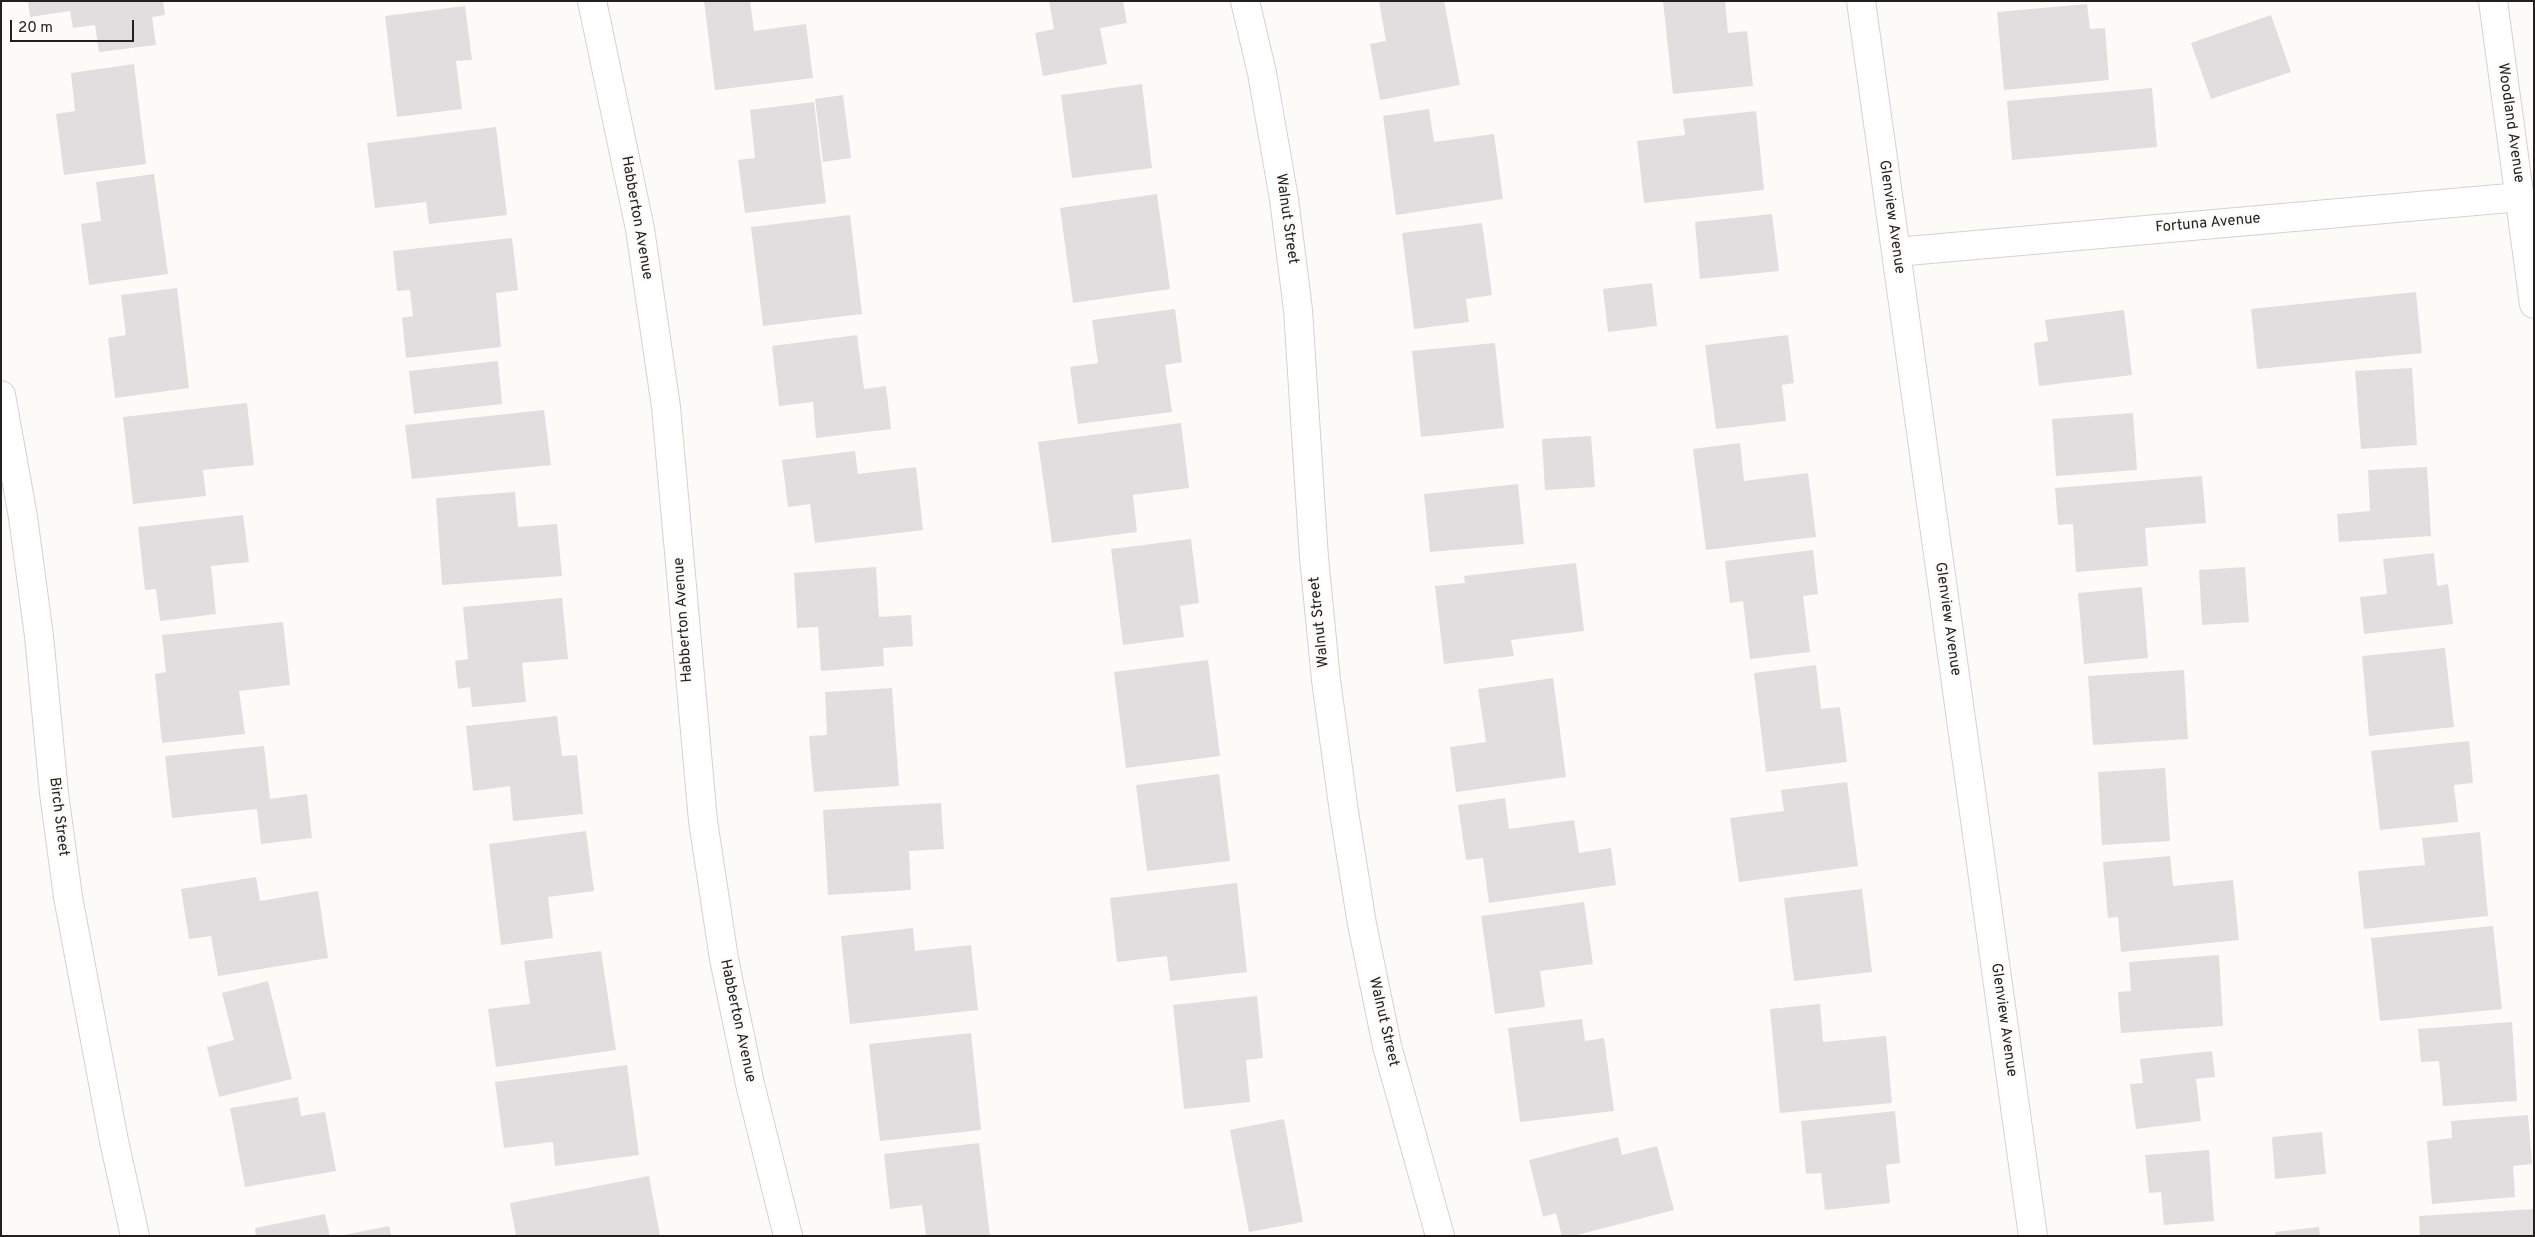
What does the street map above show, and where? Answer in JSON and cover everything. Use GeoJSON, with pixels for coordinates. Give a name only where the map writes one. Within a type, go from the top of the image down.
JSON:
{"type":"FeatureCollection","features":[{"type":"Feature","properties":{"kind":"street","name":"Habberton Avenue"},"geometry":{"type":"LineString","coordinates":[[592,1],[640,229],[666,407],[703,821],[724,959],[750,1084],[788,1236]]}},
{"type":"Feature","properties":{"kind":"street","name":"Walnut Street"},"geometry":{"type":"LineString","coordinates":[[1245,1],[1262,73],[1283,190],[1297,301],[1314,558],[1326,680],[1344,812],[1362,924],[1387,1046],[1440,1236]]}},
{"type":"Feature","properties":{"kind":"street","name":"Glenview Avenue"},"geometry":{"type":"LineString","coordinates":[[1862,1],[2033,1236]]}},
{"type":"Feature","properties":{"kind":"street","name":"Woodland Avenue"},"geometry":{"type":"LineString","coordinates":[[2493,1],[2534,304]]}},
{"type":"Feature","properties":{"kind":"street","name":"Fortuna Avenue"},"geometry":{"type":"LineString","coordinates":[[1896,252],[2520,197]]}},
{"type":"Feature","properties":{"kind":"street","name":"Birch Street"},"geometry":{"type":"LineString","coordinates":[[1,395],[23,517],[35,609],[54,793],[68,897],[112,1132],[135,1236]]}},
{"type":"Feature","properties":{"kind":"building"},"geometry":{"type":"Polygon","coordinates":[[[28,1],[163,1],[165,15],[152,17],[156,45],[99,52],[95,25],[73,28],[70,11],[30,17],[28,1]]]}},
{"type":"Feature","properties":{"kind":"building"},"geometry":{"type":"Polygon","coordinates":[[[704,1],[750,1],[754,31],[806,24],[813,78],[715,90],[704,1]]]}},
{"type":"Feature","properties":{"kind":"building"},"geometry":{"type":"Polygon","coordinates":[[[1049,1],[1123,1],[1127,23],[1100,28],[1107,64],[1043,76],[1035,33],[1054,29],[1049,1]]]}},
{"type":"Feature","properties":{"kind":"building"},"geometry":{"type":"Polygon","coordinates":[[[1379,1],[1444,1],[1460,85],[1380,100],[1370,44],[1386,41],[1379,1]]]}},
{"type":"Feature","properties":{"kind":"building"},"geometry":{"type":"Polygon","coordinates":[[[1663,1],[1725,1],[1728,33],[1747,31],[1753,86],[1673,94],[1663,1]]]}},
{"type":"Feature","properties":{"kind":"building"},"geometry":{"type":"Polygon","coordinates":[[[2087,4],[2090,29],[2105,28],[2109,80],[2004,90],[1997,12],[2087,4]]]}},
{"type":"Feature","properties":{"kind":"building"},"geometry":{"type":"Polygon","coordinates":[[[465,6],[472,60],[456,61],[462,109],[397,117],[385,16],[465,6]]]}},
{"type":"Feature","properties":{"kind":"building"},"geometry":{"type":"Polygon","coordinates":[[[2271,15],[2291,72],[2211,99],[2191,43],[2271,15]]]}},
{"type":"Feature","properties":{"kind":"building"},"geometry":{"type":"Polygon","coordinates":[[[134,64],[146,164],[64,175],[56,114],[75,111],[71,73],[134,64]]]}},
{"type":"Feature","properties":{"kind":"building"},"geometry":{"type":"Polygon","coordinates":[[[1142,84],[1152,168],[1072,178],[1061,95],[1142,84]]]}},
{"type":"Feature","properties":{"kind":"building"},"geometry":{"type":"Polygon","coordinates":[[[2152,88],[2157,147],[2012,160],[2007,101],[2152,88]]]}},
{"type":"Feature","properties":{"kind":"building"},"geometry":{"type":"Polygon","coordinates":[[[843,95],[851,158],[823,162],[815,99],[843,95]]]}},
{"type":"Feature","properties":{"kind":"building"},"geometry":{"type":"Polygon","coordinates":[[[814,102],[826,203],[745,213],[738,160],[755,158],[750,110],[814,102]]]}},
{"type":"Feature","properties":{"kind":"building"},"geometry":{"type":"Polygon","coordinates":[[[1429,109],[1434,142],[1494,134],[1503,199],[1396,215],[1383,116],[1429,109]]]}},
{"type":"Feature","properties":{"kind":"building"},"geometry":{"type":"Polygon","coordinates":[[[1756,111],[1764,190],[1644,203],[1637,141],[1685,135],[1683,119],[1756,111]]]}},
{"type":"Feature","properties":{"kind":"building"},"geometry":{"type":"Polygon","coordinates":[[[496,127],[507,215],[429,224],[426,202],[375,208],[367,143],[496,127]]]}},
{"type":"Feature","properties":{"kind":"building"},"geometry":{"type":"Polygon","coordinates":[[[154,174],[168,274],[89,285],[81,224],[101,221],[96,182],[154,174]]]}},
{"type":"Feature","properties":{"kind":"building"},"geometry":{"type":"Polygon","coordinates":[[[1157,194],[1170,289],[1073,303],[1060,208],[1157,194]]]}},
{"type":"Feature","properties":{"kind":"building"},"geometry":{"type":"Polygon","coordinates":[[[1772,214],[1779,271],[1700,279],[1695,222],[1772,214]]]}},
{"type":"Feature","properties":{"kind":"building"},"geometry":{"type":"Polygon","coordinates":[[[850,215],[862,314],[763,326],[751,227],[850,215]]]}},
{"type":"Feature","properties":{"kind":"building"},"geometry":{"type":"Polygon","coordinates":[[[1482,223],[1492,295],[1466,299],[1469,322],[1414,329],[1402,233],[1482,223]]]}},
{"type":"Feature","properties":{"kind":"building"},"geometry":{"type":"Polygon","coordinates":[[[512,238],[518,290],[496,293],[501,347],[406,358],[402,318],[413,316],[410,290],[397,291],[393,251],[512,238]]]}},
{"type":"Feature","properties":{"kind":"building"},"geometry":{"type":"Polygon","coordinates":[[[1652,283],[1657,326],[1608,332],[1603,289],[1652,283]]]}},
{"type":"Feature","properties":{"kind":"building"},"geometry":{"type":"Polygon","coordinates":[[[177,288],[189,388],[115,398],[108,338],[126,335],[121,295],[177,288]]]}},
{"type":"Feature","properties":{"kind":"building"},"geometry":{"type":"Polygon","coordinates":[[[2416,292],[2422,353],[2257,369],[2251,309],[2416,292]]]}},
{"type":"Feature","properties":{"kind":"building"},"geometry":{"type":"Polygon","coordinates":[[[1175,309],[1182,362],[1165,365],[1172,412],[1078,424],[1070,367],[1098,363],[1092,320],[1175,309]]]}},
{"type":"Feature","properties":{"kind":"building"},"geometry":{"type":"Polygon","coordinates":[[[2124,310],[2132,375],[2039,386],[2034,343],[2048,341],[2045,320],[2124,310]]]}},
{"type":"Feature","properties":{"kind":"building"},"geometry":{"type":"Polygon","coordinates":[[[857,335],[864,389],[886,386],[891,429],[816,438],[813,402],[779,406],[772,346],[857,335]]]}},
{"type":"Feature","properties":{"kind":"building"},"geometry":{"type":"Polygon","coordinates":[[[1788,335],[1794,383],[1782,385],[1786,421],[1716,429],[1705,345],[1788,335]]]}},
{"type":"Feature","properties":{"kind":"building"},"geometry":{"type":"Polygon","coordinates":[[[1495,343],[1504,428],[1421,437],[1412,351],[1495,343]]]}},
{"type":"Feature","properties":{"kind":"building"},"geometry":{"type":"Polygon","coordinates":[[[498,361],[502,404],[414,414],[409,371],[498,361]]]}},
{"type":"Feature","properties":{"kind":"building"},"geometry":{"type":"Polygon","coordinates":[[[2412,368],[2417,445],[2361,449],[2355,371],[2412,368]]]}},
{"type":"Feature","properties":{"kind":"building"},"geometry":{"type":"Polygon","coordinates":[[[247,403],[254,465],[203,470],[206,496],[133,504],[123,417],[247,403]]]}},
{"type":"Feature","properties":{"kind":"building"},"geometry":{"type":"Polygon","coordinates":[[[544,410],[551,465],[412,479],[405,425],[544,410]]]}},
{"type":"Feature","properties":{"kind":"building"},"geometry":{"type":"Polygon","coordinates":[[[2133,413],[2137,470],[2056,476],[2052,419],[2133,413]]]}},
{"type":"Feature","properties":{"kind":"building"},"geometry":{"type":"Polygon","coordinates":[[[1181,423],[1189,488],[1133,495],[1137,532],[1052,543],[1038,442],[1181,423]]]}},
{"type":"Feature","properties":{"kind":"building"},"geometry":{"type":"Polygon","coordinates":[[[1591,436],[1595,487],[1545,490],[1542,439],[1591,436]]]}},
{"type":"Feature","properties":{"kind":"building"},"geometry":{"type":"Polygon","coordinates":[[[1740,443],[1744,481],[1808,473],[1816,537],[1706,550],[1693,449],[1740,443]]]}},
{"type":"Feature","properties":{"kind":"building"},"geometry":{"type":"Polygon","coordinates":[[[855,451],[858,474],[916,467],[923,530],[815,543],[810,504],[788,507],[782,460],[855,451]]]}},
{"type":"Feature","properties":{"kind":"building"},"geometry":{"type":"Polygon","coordinates":[[[2427,467],[2431,536],[2339,542],[2337,514],[2370,511],[2368,470],[2427,467]]]}},
{"type":"Feature","properties":{"kind":"building"},"geometry":{"type":"Polygon","coordinates":[[[2202,476],[2206,523],[2145,528],[2148,566],[2076,572],[2073,524],[2058,525],[2055,488],[2202,476]]]}},
{"type":"Feature","properties":{"kind":"building"},"geometry":{"type":"Polygon","coordinates":[[[1518,484],[1524,544],[1430,552],[1424,494],[1518,484]]]}},
{"type":"Feature","properties":{"kind":"building"},"geometry":{"type":"Polygon","coordinates":[[[515,492],[518,527],[557,524],[562,576],[442,585],[436,498],[515,492]]]}},
{"type":"Feature","properties":{"kind":"building"},"geometry":{"type":"Polygon","coordinates":[[[243,515],[249,562],[211,566],[216,614],[160,621],[156,589],[145,590],[138,527],[243,515]]]}},
{"type":"Feature","properties":{"kind":"building"},"geometry":{"type":"Polygon","coordinates":[[[1191,539],[1199,603],[1180,606],[1184,637],[1123,645],[1111,549],[1191,539]]]}},
{"type":"Feature","properties":{"kind":"building"},"geometry":{"type":"Polygon","coordinates":[[[1813,550],[1818,594],[1803,596],[1810,652],[1750,659],[1743,601],[1730,603],[1725,561],[1813,550]]]}},
{"type":"Feature","properties":{"kind":"building"},"geometry":{"type":"Polygon","coordinates":[[[2434,553],[2437,586],[2448,584],[2453,624],[2364,634],[2360,597],[2387,594],[2383,559],[2434,553]]]}},
{"type":"Feature","properties":{"kind":"building"},"geometry":{"type":"Polygon","coordinates":[[[1576,563],[1584,631],[1511,640],[1514,656],[1444,664],[1435,586],[1465,583],[1464,576],[1576,563]]]}},
{"type":"Feature","properties":{"kind":"building"},"geometry":{"type":"Polygon","coordinates":[[[876,567],[879,617],[911,615],[913,646],[883,648],[884,666],[821,671],[818,627],[797,628],[794,573],[876,567]]]}},
{"type":"Feature","properties":{"kind":"building"},"geometry":{"type":"Polygon","coordinates":[[[2245,567],[2249,622],[2202,625],[2199,570],[2245,567]]]}},
{"type":"Feature","properties":{"kind":"building"},"geometry":{"type":"Polygon","coordinates":[[[2142,587],[2148,658],[2084,664],[2078,593],[2142,587]]]}},
{"type":"Feature","properties":{"kind":"building"},"geometry":{"type":"Polygon","coordinates":[[[562,598],[568,659],[522,663],[526,702],[472,707],[470,687],[458,689],[455,661],[468,659],[463,607],[562,598]]]}},
{"type":"Feature","properties":{"kind":"building"},"geometry":{"type":"Polygon","coordinates":[[[283,622],[290,685],[239,691],[245,734],[162,743],[155,674],[166,672],[162,635],[283,622]]]}},
{"type":"Feature","properties":{"kind":"building"},"geometry":{"type":"Polygon","coordinates":[[[2445,648],[2454,727],[2369,736],[2362,656],[2445,648]]]}},
{"type":"Feature","properties":{"kind":"building"},"geometry":{"type":"Polygon","coordinates":[[[1208,660],[1220,756],[1126,768],[1114,672],[1208,660]]]}},
{"type":"Feature","properties":{"kind":"building"},"geometry":{"type":"Polygon","coordinates":[[[1816,665],[1821,709],[1840,707],[1847,762],[1766,772],[1754,673],[1816,665]]]}},
{"type":"Feature","properties":{"kind":"building"},"geometry":{"type":"Polygon","coordinates":[[[2184,670],[2188,739],[2093,745],[2088,676],[2184,670]]]}},
{"type":"Feature","properties":{"kind":"building"},"geometry":{"type":"Polygon","coordinates":[[[1553,678],[1566,777],[1456,792],[1450,747],[1486,742],[1478,689],[1553,678]]]}},
{"type":"Feature","properties":{"kind":"building"},"geometry":{"type":"Polygon","coordinates":[[[892,688],[899,786],[814,792],[809,736],[827,735],[825,692],[892,688]]]}},
{"type":"Feature","properties":{"kind":"building"},"geometry":{"type":"Polygon","coordinates":[[[557,716],[562,756],[577,755],[583,814],[513,821],[510,786],[473,791],[466,726],[557,716]]]}},
{"type":"Feature","properties":{"kind":"building"},"geometry":{"type":"Polygon","coordinates":[[[2469,741],[2473,783],[2454,785],[2458,822],[2380,830],[2371,751],[2469,741]]]}},
{"type":"Feature","properties":{"kind":"building"},"geometry":{"type":"Polygon","coordinates":[[[264,746],[270,799],[307,794],[312,838],[261,844],[257,809],[172,818],[165,756],[264,746]]]}},
{"type":"Feature","properties":{"kind":"building"},"geometry":{"type":"Polygon","coordinates":[[[2165,768],[2170,841],[2102,845],[2098,772],[2165,768]]]}},
{"type":"Feature","properties":{"kind":"building"},"geometry":{"type":"Polygon","coordinates":[[[1219,774],[1230,861],[1147,871],[1136,785],[1219,774]]]}},
{"type":"Feature","properties":{"kind":"building"},"geometry":{"type":"Polygon","coordinates":[[[1847,782],[1858,866],[1739,882],[1730,818],[1784,811],[1781,790],[1847,782]]]}},
{"type":"Feature","properties":{"kind":"building"},"geometry":{"type":"Polygon","coordinates":[[[1505,798],[1509,829],[1574,820],[1579,853],[1611,848],[1616,885],[1489,903],[1483,858],[1466,860],[1458,805],[1505,798]]]}},
{"type":"Feature","properties":{"kind":"building"},"geometry":{"type":"Polygon","coordinates":[[[941,803],[944,849],[909,851],[911,890],[828,895],[823,810],[941,803]]]}},
{"type":"Feature","properties":{"kind":"building"},"geometry":{"type":"Polygon","coordinates":[[[586,831],[594,891],[548,897],[553,938],[501,945],[489,844],[586,831]]]}},
{"type":"Feature","properties":{"kind":"building"},"geometry":{"type":"Polygon","coordinates":[[[2480,832],[2488,916],[2364,929],[2358,871],[2425,865],[2422,838],[2480,832]]]}},
{"type":"Feature","properties":{"kind":"building"},"geometry":{"type":"Polygon","coordinates":[[[2170,856],[2173,886],[2233,880],[2239,940],[2121,952],[2118,917],[2108,918],[2103,862],[2170,856]]]}},
{"type":"Feature","properties":{"kind":"building"},"geometry":{"type":"Polygon","coordinates":[[[256,877],[260,901],[318,891],[328,958],[218,976],[211,936],[189,939],[181,889],[256,877]]]}},
{"type":"Feature","properties":{"kind":"building"},"geometry":{"type":"Polygon","coordinates":[[[1237,883],[1247,972],[1170,981],[1167,956],[1117,962],[1110,898],[1237,883]]]}},
{"type":"Feature","properties":{"kind":"building"},"geometry":{"type":"Polygon","coordinates":[[[1862,889],[1872,972],[1794,981],[1784,898],[1862,889]]]}},
{"type":"Feature","properties":{"kind":"building"},"geometry":{"type":"Polygon","coordinates":[[[1584,902],[1593,964],[1540,971],[1545,1007],[1495,1014],[1481,916],[1584,902]]]}},
{"type":"Feature","properties":{"kind":"building"},"geometry":{"type":"Polygon","coordinates":[[[2493,926],[2502,1009],[2380,1021],[2371,938],[2493,926]]]}},
{"type":"Feature","properties":{"kind":"building"},"geometry":{"type":"Polygon","coordinates":[[[913,928],[915,951],[971,945],[978,1010],[850,1024],[841,936],[913,928]]]}},
{"type":"Feature","properties":{"kind":"building"},"geometry":{"type":"Polygon","coordinates":[[[601,951],[616,1050],[496,1067],[488,1009],[530,1004],[524,961],[601,951]]]}},
{"type":"Feature","properties":{"kind":"building"},"geometry":{"type":"Polygon","coordinates":[[[2219,955],[2223,1026],[2121,1033],[2118,992],[2131,991],[2129,962],[2219,955]]]}},
{"type":"Feature","properties":{"kind":"building"},"geometry":{"type":"Polygon","coordinates":[[[268,981],[292,1079],[219,1097],[207,1047],[234,1040],[222,993],[268,981]]]}},
{"type":"Feature","properties":{"kind":"building"},"geometry":{"type":"Polygon","coordinates":[[[1257,996],[1263,1058],[1246,1060],[1250,1102],[1184,1109],[1173,1005],[1257,996]]]}},
{"type":"Feature","properties":{"kind":"building"},"geometry":{"type":"Polygon","coordinates":[[[1820,1004],[1823,1042],[1886,1036],[1892,1103],[1780,1113],[1770,1009],[1820,1004]]]}},
{"type":"Feature","properties":{"kind":"building"},"geometry":{"type":"Polygon","coordinates":[[[1582,1019],[1585,1041],[1604,1038],[1614,1111],[1520,1122],[1508,1028],[1582,1019]]]}},
{"type":"Feature","properties":{"kind":"building"},"geometry":{"type":"Polygon","coordinates":[[[2512,1022],[2517,1101],[2443,1106],[2439,1061],[2421,1062],[2418,1029],[2512,1022]]]}},
{"type":"Feature","properties":{"kind":"building"},"geometry":{"type":"Polygon","coordinates":[[[971,1033],[981,1130],[880,1141],[869,1044],[971,1033]]]}},
{"type":"Feature","properties":{"kind":"building"},"geometry":{"type":"Polygon","coordinates":[[[2212,1051],[2215,1077],[2196,1079],[2201,1121],[2136,1129],[2130,1084],[2143,1083],[2140,1059],[2212,1051]]]}},
{"type":"Feature","properties":{"kind":"building"},"geometry":{"type":"Polygon","coordinates":[[[627,1065],[639,1155],[555,1166],[553,1142],[504,1148],[495,1082],[627,1065]]]}},
{"type":"Feature","properties":{"kind":"building"},"geometry":{"type":"Polygon","coordinates":[[[298,1097],[301,1116],[325,1112],[336,1171],[245,1187],[230,1108],[298,1097]]]}},
{"type":"Feature","properties":{"kind":"building"},"geometry":{"type":"Polygon","coordinates":[[[1895,1111],[1900,1163],[1886,1165],[1890,1203],[1825,1210],[1821,1173],[1806,1174],[1801,1121],[1895,1111]]]}},
{"type":"Feature","properties":{"kind":"building"},"geometry":{"type":"Polygon","coordinates":[[[2528,1115],[2532,1164],[2513,1166],[2515,1197],[2432,1204],[2427,1141],[2452,1138],[2451,1121],[2528,1115]]]}},
{"type":"Feature","properties":{"kind":"building"},"geometry":{"type":"Polygon","coordinates":[[[1284,1119],[1303,1222],[1249,1232],[1230,1130],[1284,1119]]]}},
{"type":"Feature","properties":{"kind":"building"},"geometry":{"type":"Polygon","coordinates":[[[2322,1132],[2326,1174],[2275,1179],[2272,1137],[2322,1132]]]}},
{"type":"Feature","properties":{"kind":"building"},"geometry":{"type":"Polygon","coordinates":[[[1618,1137],[1622,1155],[1657,1146],[1674,1210],[1573,1236],[1562,1236],[1556,1213],[1543,1217],[1529,1160],[1618,1137]]]}},
{"type":"Feature","properties":{"kind":"building"},"geometry":{"type":"Polygon","coordinates":[[[979,1143],[990,1236],[926,1236],[922,1205],[890,1209],[884,1154],[979,1143]]]}},
{"type":"Feature","properties":{"kind":"building"},"geometry":{"type":"Polygon","coordinates":[[[2209,1150],[2214,1221],[2164,1225],[2161,1192],[2149,1193],[2145,1155],[2209,1150]]]}},
{"type":"Feature","properties":{"kind":"building"},"geometry":{"type":"Polygon","coordinates":[[[649,1176],[660,1236],[516,1236],[510,1203],[649,1176]]]}},
{"type":"Feature","properties":{"kind":"building"},"geometry":{"type":"Polygon","coordinates":[[[2534,1209],[2534,1236],[2420,1236],[2419,1216],[2534,1209]]]}},
{"type":"Feature","properties":{"kind":"building"},"geometry":{"type":"Polygon","coordinates":[[[325,1214],[330,1236],[256,1236],[255,1228],[325,1214]]]}},
{"type":"Feature","properties":{"kind":"building"},"geometry":{"type":"Polygon","coordinates":[[[389,1226],[391,1236],[344,1236],[344,1235],[389,1226]]]}},
{"type":"Feature","properties":{"kind":"building"},"geometry":{"type":"Polygon","coordinates":[[[2319,1227],[2320,1236],[2276,1236],[2275,1232],[2319,1227]]]}}]}
